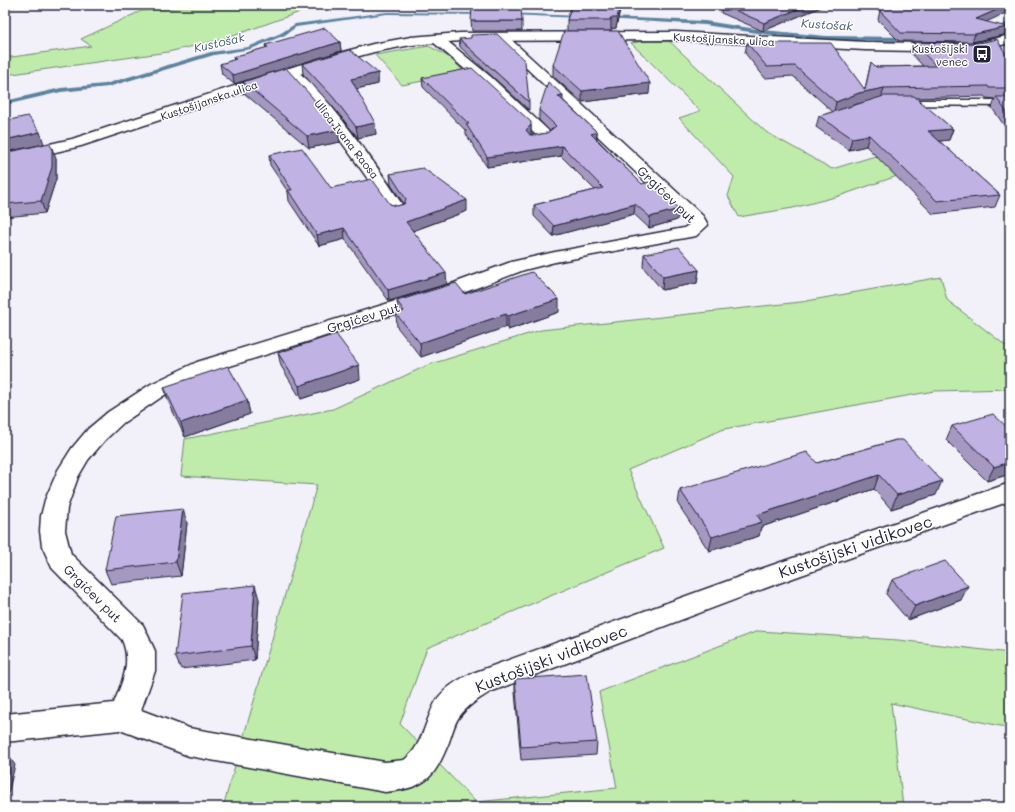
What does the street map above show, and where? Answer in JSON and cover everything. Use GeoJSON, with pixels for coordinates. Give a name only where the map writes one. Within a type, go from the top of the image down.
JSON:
{"type":"FeatureCollection","features":[{"type":"Feature","properties":{"kind":"street","name":"Kustošijanska ulica"},"geometry":{"type":"LineString","coordinates":[[5,159],[82,141],[324,61],[373,48],[437,39],[676,36],[865,46],[972,48],[1004,41]]}},
{"type":"Feature","properties":{"kind":"street","name":"Grgićev put"},"geometry":{"type":"LineString","coordinates":[[124,716],[141,671],[141,651],[133,633],[61,561],[53,547],[53,511],[61,487],[78,457],[96,435],[143,398],[167,383],[204,366],[461,287],[518,266],[555,257],[690,232],[699,224],[697,220],[501,37]]}},
{"type":"Feature","properties":{"kind":"street"},"geometry":{"type":"LineString","coordinates":[[437,39],[486,80],[546,136],[535,140]]}},
{"type":"Feature","properties":{"kind":"street"},"geometry":{"type":"LineString","coordinates":[[1004,41],[1006,55]]}},
{"type":"Feature","properties":{"kind":"street","name":"Ulica Ivana Raosa"},"geometry":{"type":"LineString","coordinates":[[290,72],[326,110],[378,179],[398,210]]}},
{"type":"Feature","properties":{"kind":"street","name":"Kustošijski vidikovec"},"geometry":{"type":"LineString","coordinates":[[124,716],[130,720],[189,742],[385,777],[406,775],[416,770],[424,761],[448,708],[464,692],[480,683],[770,576],[1010,492]]}},
{"type":"Feature","properties":{"kind":"street"},"geometry":{"type":"LineString","coordinates":[[5,728],[124,716]]}},
{"type":"Feature","properties":{"kind":"lane"},"geometry":{"type":"LineString","coordinates":[[888,103],[1010,103]]}},
{"type":"Feature","properties":{"kind":"green space"},"geometry":{"type":"Polygon","coordinates":[[[200,5],[337,5],[300,12],[224,39],[168,52],[5,75],[5,58],[91,46],[81,39],[141,11],[200,5]]]}},
{"type":"Feature","properties":{"kind":"green space"},"geometry":{"type":"Polygon","coordinates":[[[666,38],[766,132],[832,169],[912,145],[935,163],[839,196],[793,208],[739,217],[728,196],[734,177],[679,118],[700,111],[631,43],[666,38]]]}},
{"type":"Feature","properties":{"kind":"green space"},"geometry":{"type":"Polygon","coordinates":[[[429,46],[451,58],[465,73],[402,85],[375,55],[429,46]]]}},
{"type":"Feature","properties":{"kind":"green space"},"geometry":{"type":"Polygon","coordinates":[[[941,277],[947,300],[1010,349],[1010,389],[934,391],[724,429],[628,470],[664,548],[427,648],[400,724],[476,802],[617,788],[599,692],[758,631],[898,640],[1010,653],[1010,728],[891,703],[903,807],[223,807],[317,485],[181,476],[185,439],[333,409],[428,365],[541,330],[801,302],[941,277]]]}},
{"type":"Feature","properties":{"kind":"building"},"geometry":{"type":"Polygon","coordinates":[[[572,5],[620,5],[617,18],[610,18],[611,20],[567,20],[572,5]]]}},
{"type":"Feature","properties":{"kind":"building"},"geometry":{"type":"Polygon","coordinates":[[[723,5],[808,5],[764,23],[723,5]]]}},
{"type":"Feature","properties":{"kind":"building"},"geometry":{"type":"Polygon","coordinates":[[[882,5],[1008,5],[976,19],[1007,27],[975,34],[901,33],[880,11],[882,5]]]}},
{"type":"Feature","properties":{"kind":"building"},"geometry":{"type":"Polygon","coordinates":[[[472,8],[521,8],[522,21],[471,21],[472,8]]]}},
{"type":"Feature","properties":{"kind":"building"},"geometry":{"type":"Polygon","coordinates":[[[325,28],[340,42],[233,75],[220,64],[236,59],[233,57],[268,47],[265,45],[325,28]]]}},
{"type":"Feature","properties":{"kind":"building"},"geometry":{"type":"Polygon","coordinates":[[[564,31],[618,31],[650,83],[582,91],[553,65],[564,31]]]}},
{"type":"Feature","properties":{"kind":"building"},"geometry":{"type":"Polygon","coordinates":[[[497,34],[525,61],[529,102],[459,39],[471,38],[471,35],[497,34]]]}},
{"type":"Feature","properties":{"kind":"building"},"geometry":{"type":"Polygon","coordinates":[[[997,39],[1007,56],[1010,56],[1010,88],[989,88],[988,86],[884,88],[859,93],[836,102],[795,66],[767,67],[747,43],[831,43],[865,90],[871,62],[876,67],[936,66],[913,42],[975,44],[997,39]]]}},
{"type":"Feature","properties":{"kind":"building"},"geometry":{"type":"Polygon","coordinates":[[[350,50],[378,73],[351,79],[375,123],[356,127],[333,97],[302,64],[350,50]]]}},
{"type":"Feature","properties":{"kind":"building"},"geometry":{"type":"Polygon","coordinates":[[[286,68],[312,97],[338,130],[307,136],[243,82],[286,68]]]}},
{"type":"Feature","properties":{"kind":"building"},"geometry":{"type":"Polygon","coordinates":[[[472,68],[531,122],[531,125],[526,130],[530,135],[547,133],[556,126],[539,110],[548,82],[563,95],[558,96],[597,132],[591,134],[642,184],[649,182],[679,209],[650,217],[635,204],[554,226],[534,205],[603,188],[562,146],[487,157],[466,124],[469,124],[422,78],[472,68]]]}},
{"type":"Feature","properties":{"kind":"building"},"geometry":{"type":"Polygon","coordinates":[[[884,96],[914,96],[953,129],[928,131],[1000,195],[937,201],[869,135],[852,138],[819,116],[884,96]]]}},
{"type":"Feature","properties":{"kind":"building"},"geometry":{"type":"Polygon","coordinates":[[[996,97],[1010,97],[1010,117],[996,97]]]}},
{"type":"Feature","properties":{"kind":"building"},"geometry":{"type":"Polygon","coordinates":[[[28,116],[40,132],[5,140],[5,121],[28,116]]]}},
{"type":"Feature","properties":{"kind":"building"},"geometry":{"type":"Polygon","coordinates":[[[49,143],[52,148],[52,167],[41,201],[5,204],[5,153],[49,143]]]}},
{"type":"Feature","properties":{"kind":"building"},"geometry":{"type":"Polygon","coordinates":[[[302,148],[331,188],[372,179],[390,204],[397,206],[404,204],[406,199],[390,174],[423,168],[467,200],[406,222],[446,273],[388,290],[344,228],[317,235],[288,190],[292,190],[269,155],[302,148]]]}},
{"type":"Feature","properties":{"kind":"building"},"geometry":{"type":"Polygon","coordinates":[[[679,247],[699,270],[663,277],[644,254],[679,247]]]}},
{"type":"Feature","properties":{"kind":"building"},"geometry":{"type":"Polygon","coordinates":[[[532,272],[559,299],[508,316],[506,314],[420,343],[396,314],[404,311],[397,301],[456,283],[465,294],[532,272]]]}},
{"type":"Feature","properties":{"kind":"building"},"geometry":{"type":"Polygon","coordinates":[[[336,334],[359,365],[299,386],[278,353],[336,334]]]}},
{"type":"Feature","properties":{"kind":"building"},"geometry":{"type":"Polygon","coordinates":[[[228,366],[247,400],[181,423],[164,387],[228,366]]]}},
{"type":"Feature","properties":{"kind":"building"},"geometry":{"type":"Polygon","coordinates":[[[993,414],[1010,430],[1010,462],[994,467],[952,426],[993,414]]]}},
{"type":"Feature","properties":{"kind":"building"},"geometry":{"type":"Polygon","coordinates":[[[896,440],[903,440],[942,481],[897,495],[879,475],[757,515],[762,522],[712,537],[680,490],[807,452],[817,463],[896,440]]]}},
{"type":"Feature","properties":{"kind":"building"},"geometry":{"type":"Polygon","coordinates":[[[183,509],[176,562],[105,570],[116,516],[183,509]]]}},
{"type":"Feature","properties":{"kind":"building"},"geometry":{"type":"Polygon","coordinates":[[[945,561],[968,586],[915,606],[892,580],[945,561]]]}},
{"type":"Feature","properties":{"kind":"building"},"geometry":{"type":"Polygon","coordinates":[[[255,585],[251,646],[175,656],[183,593],[255,585]]]}},
{"type":"Feature","properties":{"kind":"building"},"geometry":{"type":"Polygon","coordinates":[[[587,674],[597,742],[521,747],[515,679],[587,674]]]}},
{"type":"Feature","properties":{"kind":"waterway","name":"Kustošak"},"geometry":{"type":"LineString","coordinates":[[5,103],[61,90],[106,86],[213,53],[249,48],[283,34],[295,26],[387,13],[483,14]]}},
{"type":"Feature","properties":{"kind":"waterway","name":"Kustošak"},"geometry":{"type":"LineString","coordinates":[[509,14],[580,17]]}},
{"type":"Feature","properties":{"kind":"waterway","name":"Kustošak"},"geometry":{"type":"LineString","coordinates":[[607,18],[705,23],[763,32],[826,38],[907,39]]}},
{"type":"Feature","properties":{"kind":"waterway","name":"Kustošak"},"geometry":{"type":"LineString","coordinates":[[992,31],[1010,23]]}},
{"type":"Feature","properties":{"kind":"place","name":"Kustošijski venec"},"geometry":{"type":"Point","coordinates":[982,54]}}]}
